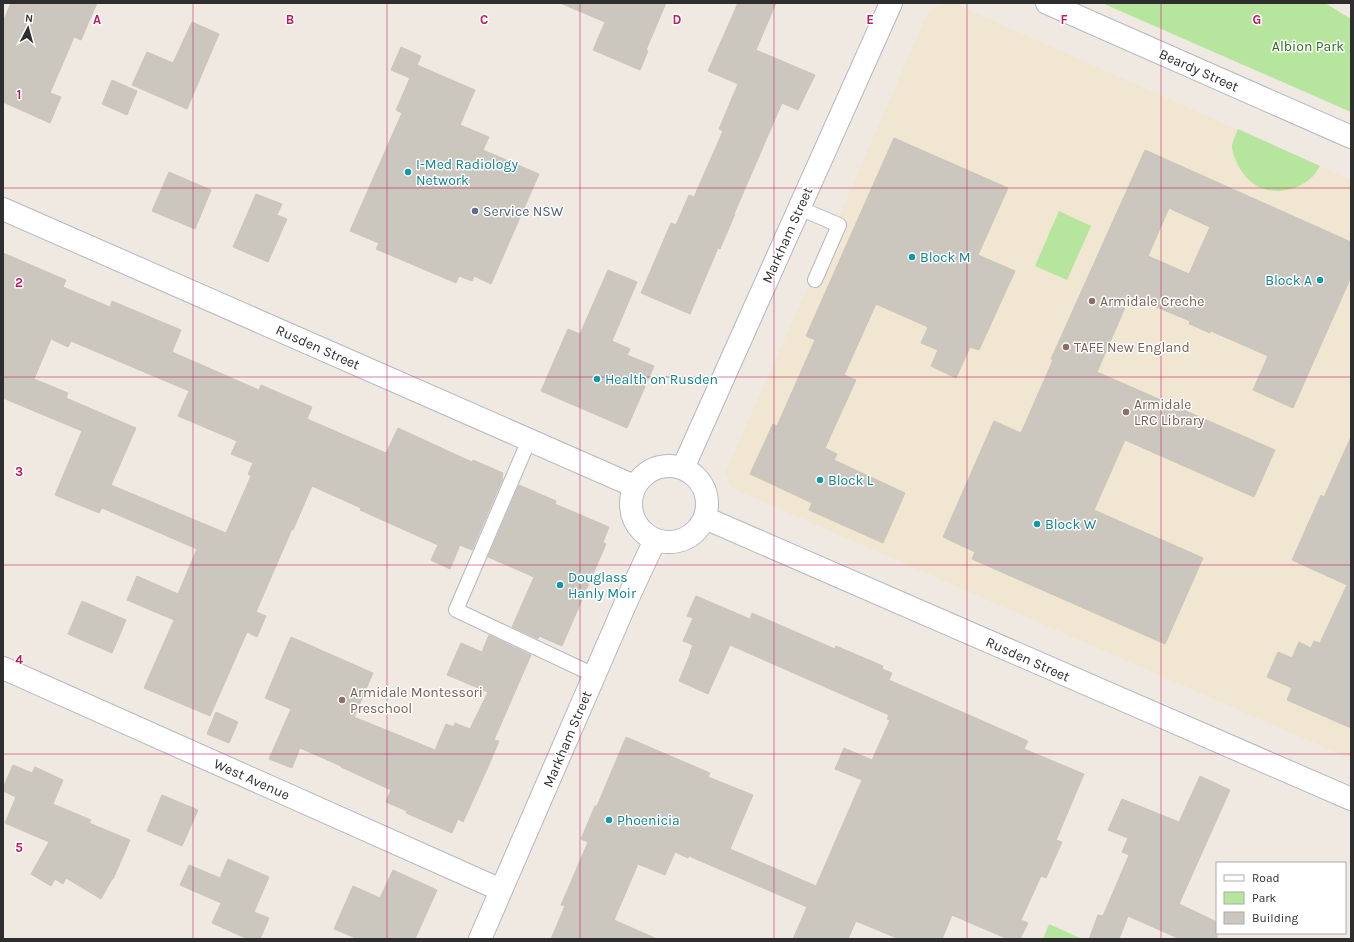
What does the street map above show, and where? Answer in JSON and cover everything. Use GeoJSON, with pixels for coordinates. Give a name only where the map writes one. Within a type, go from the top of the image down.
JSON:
{"type":"FeatureCollection","features":[{"type":"Feature","properties":{"kind":"street","name":"Markham Street"},"geometry":{"type":"LineString","coordinates":[[683,468],[891,3]]}},
{"type":"Feature","properties":{"kind":"street","name":"Beardy Street"},"geometry":{"type":"LineString","coordinates":[[1047,3],[1351,137]]}},
{"type":"Feature","properties":{"kind":"street","name":"Rusden Street"},"geometry":{"type":"LineString","coordinates":[[3,209],[634,486]]}},
{"type":"Feature","properties":{"kind":"street"},"geometry":{"type":"LineString","coordinates":[[670,465],[683,468],[698,479],[706,495],[707,508],[705,518],[696,531],[686,538],[673,542],[655,540],[643,533],[632,518],[630,505],[634,486],[641,476],[657,466],[670,465]]}},
{"type":"Feature","properties":{"kind":"street","name":"Rusden Street"},"geometry":{"type":"LineString","coordinates":[[705,518],[1351,799]]}},
{"type":"Feature","properties":{"kind":"street","name":"Markham Street"},"geometry":{"type":"LineString","coordinates":[[480,939],[594,675],[655,540]]}},
{"type":"Feature","properties":{"kind":"street","name":"West Avenue"},"geometry":{"type":"LineString","coordinates":[[3,668],[502,890]]}},
{"type":"Feature","properties":{"kind":"lane"},"geometry":{"type":"LineString","coordinates":[[799,208],[839,225],[815,280]]}},
{"type":"Feature","properties":{"kind":"lane"},"geometry":{"type":"LineString","coordinates":[[529,440],[456,610],[594,675]]}},
{"type":"Feature","properties":{"kind":"shaded area","name":"TAFE New England"},"geometry":{"type":"Polygon","coordinates":[[[948,3],[953,3],[1351,180],[1351,759],[732,488],[725,473],[929,10],[948,3]]]}},
{"type":"Feature","properties":{"kind":"green space","name":"Albion Park"},"geometry":{"type":"Polygon","coordinates":[[[1102,3],[1325,3],[1351,19],[1351,112],[1102,3]]]}},
{"type":"Feature","properties":{"kind":"green space"},"geometry":{"type":"Polygon","coordinates":[[[1238,129],[1320,166],[1311,178],[1294,188],[1275,191],[1257,186],[1243,173],[1235,157],[1232,145],[1238,129]]]}},
{"type":"Feature","properties":{"kind":"green space"},"geometry":{"type":"Polygon","coordinates":[[[1059,211],[1091,226],[1067,280],[1035,266],[1059,211]]]}},
{"type":"Feature","properties":{"kind":"green space"},"geometry":{"type":"Polygon","coordinates":[[[1049,924],[1082,939],[1043,939],[1049,924]]]}},
{"type":"Feature","properties":{"kind":"building"},"geometry":{"type":"Polygon","coordinates":[[[11,3],[97,3],[81,40],[74,37],[50,93],[61,97],[50,123],[3,102],[3,22],[11,3]]]}},
{"type":"Feature","properties":{"kind":"building"},"geometry":{"type":"Polygon","coordinates":[[[560,3],[666,3],[646,50],[648,51],[640,70],[593,50],[605,22],[560,3]]]}},
{"type":"Feature","properties":{"kind":"building"},"geometry":{"type":"Polygon","coordinates":[[[738,3],[776,3],[756,50],[815,75],[798,110],[782,103],[720,249],[718,248],[690,314],[641,293],[671,223],[676,225],[689,195],[694,197],[723,131],[719,129],[738,84],[708,71],[738,3]]]}},
{"type":"Feature","properties":{"kind":"building"},"geometry":{"type":"Polygon","coordinates":[[[192,22],[219,34],[187,109],[132,85],[147,52],[173,63],[192,22]]]}},
{"type":"Feature","properties":{"kind":"building"},"geometry":{"type":"Polygon","coordinates":[[[401,47],[421,56],[417,65],[475,90],[460,125],[489,137],[483,150],[539,174],[491,284],[474,276],[472,281],[459,276],[456,283],[376,249],[379,243],[350,231],[402,113],[396,110],[410,78],[391,70],[401,47]]]}},
{"type":"Feature","properties":{"kind":"building"},"geometry":{"type":"Polygon","coordinates":[[[112,80],[137,91],[127,115],[102,104],[112,80]]]}},
{"type":"Feature","properties":{"kind":"building"},"geometry":{"type":"Polygon","coordinates":[[[894,138],[1008,188],[978,255],[1015,271],[979,350],[970,347],[956,378],[931,366],[938,350],[921,343],[928,327],[876,304],[844,375],[856,380],[825,448],[837,454],[834,460],[905,493],[883,543],[809,510],[812,503],[750,474],[773,424],[777,426],[815,340],[806,336],[894,138]]]}},
{"type":"Feature","properties":{"kind":"building"},"geometry":{"type":"Polygon","coordinates":[[[1145,150],[1351,242],[1351,277],[1293,408],[1253,390],[1268,356],[1211,331],[1210,333],[1189,324],[1190,321],[1130,296],[1097,372],[1275,450],[1254,497],[1125,440],[1094,510],[1203,558],[1165,644],[972,559],[975,552],[943,537],[994,421],[1021,433],[1053,360],[1051,359],[1145,150]],[[1169,208],[1148,256],[1189,274],[1210,227],[1169,208]]]}},
{"type":"Feature","properties":{"kind":"building"},"geometry":{"type":"Polygon","coordinates":[[[169,172],[211,190],[195,229],[152,211],[169,172]]]}},
{"type":"Feature","properties":{"kind":"building"},"geometry":{"type":"Polygon","coordinates":[[[256,194],[282,204],[277,215],[287,219],[268,262],[233,247],[256,194]]]}},
{"type":"Feature","properties":{"kind":"building"},"geometry":{"type":"Polygon","coordinates":[[[3,253],[66,280],[63,287],[110,307],[112,301],[181,330],[172,352],[259,390],[261,385],[312,407],[307,419],[386,453],[398,428],[472,462],[473,460],[503,473],[503,478],[472,550],[460,545],[450,569],[431,560],[438,545],[360,510],[361,508],[312,486],[256,612],[266,616],[257,637],[247,632],[210,716],[144,688],[174,620],[127,600],[137,576],[178,594],[197,549],[102,508],[99,513],[55,495],[82,431],[3,398],[3,253]],[[51,339],[34,379],[68,393],[66,398],[136,428],[111,485],[226,533],[251,476],[248,474],[253,463],[231,454],[237,441],[178,416],[189,391],[71,341],[68,347],[51,339]]]}},
{"type":"Feature","properties":{"kind":"building","name":"Health on Rusden"},"geometry":{"type":"Polygon","coordinates":[[[608,270],[637,282],[612,341],[630,349],[627,355],[654,366],[627,428],[541,391],[568,329],[580,334],[608,270]]]}},
{"type":"Feature","properties":{"kind":"building"},"geometry":{"type":"Polygon","coordinates":[[[1351,437],[1351,728],[1287,700],[1292,688],[1267,677],[1278,652],[1292,658],[1299,642],[1311,648],[1314,641],[1320,643],[1347,585],[1292,560],[1321,495],[1324,497],[1351,437]]]}},
{"type":"Feature","properties":{"kind":"building","name":"Douglass Hanly Moir"},"geometry":{"type":"Polygon","coordinates":[[[519,485],[556,501],[555,504],[609,527],[603,542],[606,544],[562,646],[539,636],[538,639],[512,627],[534,577],[488,557],[519,485]]]}},
{"type":"Feature","properties":{"kind":"building"},"geometry":{"type":"Polygon","coordinates":[[[696,596],[750,619],[752,613],[835,649],[836,646],[883,666],[882,669],[892,673],[889,680],[1028,741],[1024,749],[1084,774],[1056,840],[1062,842],[1046,878],[1041,876],[1021,920],[1028,923],[1020,939],[1008,939],[952,915],[942,939],[899,939],[856,921],[848,939],[793,939],[807,907],[689,856],[688,858],[675,852],[665,875],[638,864],[614,920],[657,939],[551,939],[565,906],[561,905],[588,842],[581,839],[595,806],[597,806],[626,737],[710,773],[708,777],[753,795],[730,849],[816,886],[862,780],[835,769],[844,748],[872,760],[890,720],[887,719],[889,715],[730,645],[708,694],[679,681],[693,645],[683,641],[693,618],[687,616],[696,596]]]}},
{"type":"Feature","properties":{"kind":"building"},"geometry":{"type":"Polygon","coordinates":[[[82,601],[126,620],[112,653],[68,634],[82,601]]]}},
{"type":"Feature","properties":{"kind":"building"},"geometry":{"type":"Polygon","coordinates":[[[489,635],[531,655],[494,740],[499,741],[488,767],[463,822],[458,819],[452,833],[406,813],[407,811],[386,802],[391,790],[300,748],[292,768],[269,759],[291,709],[265,698],[291,637],[373,673],[354,717],[435,750],[446,724],[454,727],[455,723],[470,729],[488,692],[447,675],[461,643],[482,652],[489,635]]]}},
{"type":"Feature","properties":{"kind":"building"},"geometry":{"type":"Polygon","coordinates":[[[216,712],[238,722],[229,743],[207,734],[216,712]]]}},
{"type":"Feature","properties":{"kind":"building"},"geometry":{"type":"Polygon","coordinates":[[[13,765],[32,773],[35,767],[63,780],[53,804],[91,820],[89,823],[130,840],[113,879],[101,899],[66,878],[63,884],[55,879],[51,886],[31,874],[49,842],[5,823],[16,797],[3,791],[13,765]]]}},
{"type":"Feature","properties":{"kind":"building"},"geometry":{"type":"Polygon","coordinates":[[[1200,776],[1230,790],[1179,904],[1216,922],[1217,939],[1180,939],[1128,916],[1119,939],[1089,939],[1098,915],[1103,916],[1129,855],[1122,852],[1128,838],[1108,830],[1122,799],[1179,822],[1200,776]]]}},
{"type":"Feature","properties":{"kind":"building"},"geometry":{"type":"Polygon","coordinates":[[[162,795],[198,810],[182,846],[147,831],[162,795]]]}},
{"type":"Feature","properties":{"kind":"building"},"geometry":{"type":"Polygon","coordinates":[[[228,859],[269,877],[254,912],[269,918],[260,939],[248,939],[212,923],[221,903],[180,885],[189,865],[220,878],[228,859]]]}},
{"type":"Feature","properties":{"kind":"building"},"geometry":{"type":"Polygon","coordinates":[[[393,870],[437,890],[415,939],[358,939],[334,929],[353,886],[380,898],[393,870]]]}},
{"type":"Feature","properties":{"kind":"place","name":"I-Med Radiology Network"},"geometry":{"type":"Point","coordinates":[408,172]}},
{"type":"Feature","properties":{"kind":"place","name":"Service NSW"},"geometry":{"type":"Point","coordinates":[475,211]}},
{"type":"Feature","properties":{"kind":"place","name":"Block M"},"geometry":{"type":"Point","coordinates":[912,257]}},
{"type":"Feature","properties":{"kind":"place","name":"Block A"},"geometry":{"type":"Point","coordinates":[1320,280]}},
{"type":"Feature","properties":{"kind":"place","name":"Armidale Creche"},"geometry":{"type":"Point","coordinates":[1092,301]}},
{"type":"Feature","properties":{"kind":"place","name":"TAFE New England"},"geometry":{"type":"Point","coordinates":[1066,347]}},
{"type":"Feature","properties":{"kind":"place","name":"Health on Rusden"},"geometry":{"type":"Point","coordinates":[597,379]}},
{"type":"Feature","properties":{"kind":"place","name":"Armidale LRC Library"},"geometry":{"type":"Point","coordinates":[1126,412]}},
{"type":"Feature","properties":{"kind":"place","name":"Block L"},"geometry":{"type":"Point","coordinates":[820,480]}},
{"type":"Feature","properties":{"kind":"place","name":"Block W"},"geometry":{"type":"Point","coordinates":[1037,524]}},
{"type":"Feature","properties":{"kind":"place","name":"Douglass Hanly Moir"},"geometry":{"type":"Point","coordinates":[560,585]}},
{"type":"Feature","properties":{"kind":"place","name":"Armidale Montessori Preschool"},"geometry":{"type":"Point","coordinates":[342,700]}},
{"type":"Feature","properties":{"kind":"place","name":"Phoenicia"},"geometry":{"type":"Point","coordinates":[609,820]}}]}
